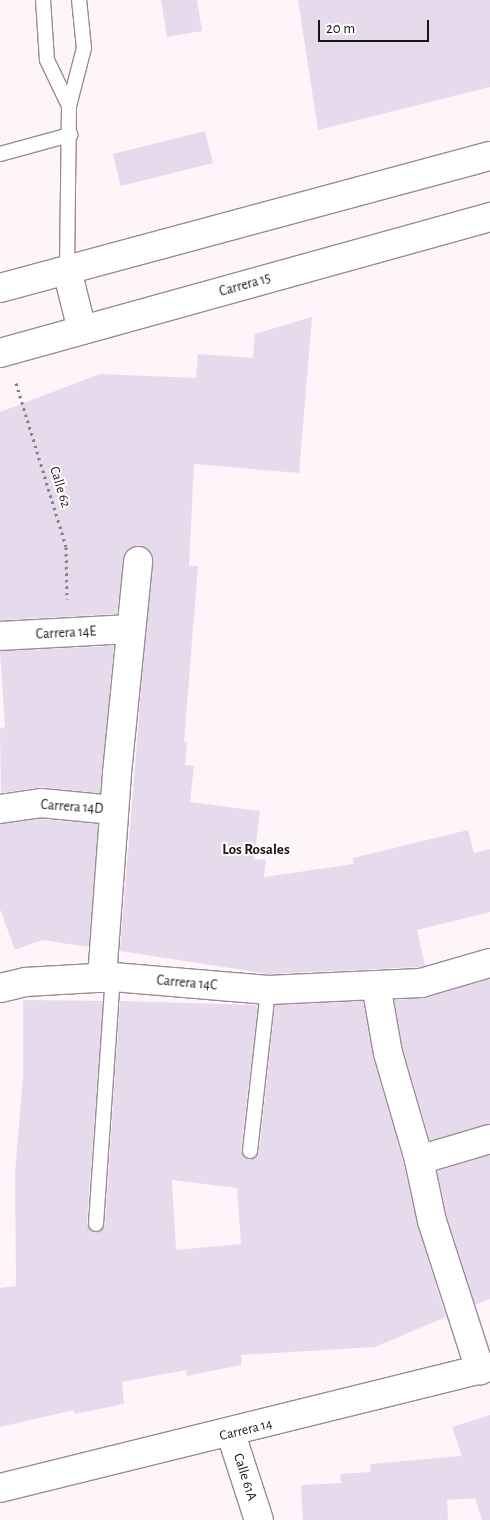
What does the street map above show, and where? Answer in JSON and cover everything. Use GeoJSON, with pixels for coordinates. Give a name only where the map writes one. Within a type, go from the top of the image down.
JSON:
{"type":"FeatureCollection","features":[{"type":"Feature","properties":{"kind":"street"},"geometry":{"type":"LineString","coordinates":[[0,288],[490,156]]}},
{"type":"Feature","properties":{"kind":"street","name":"Carrera 15"},"geometry":{"type":"LineString","coordinates":[[3,352],[490,217]]}},
{"type":"Feature","properties":{"kind":"street"},"geometry":{"type":"LineString","coordinates":[[67,270],[82,330]]}},
{"type":"Feature","properties":{"kind":"street"},"geometry":{"type":"LineString","coordinates":[[107,977],[114,810],[138,560]]}},
{"type":"Feature","properties":{"kind":"street","name":"Carrera 14E"},"geometry":{"type":"LineString","coordinates":[[0,636],[131,629]]}},
{"type":"Feature","properties":{"kind":"street","name":"Carrera 14D"},"geometry":{"type":"LineString","coordinates":[[0,809],[41,804],[114,810]]}},
{"type":"Feature","properties":{"kind":"street","name":"Carrera 14C"},"geometry":{"type":"LineString","coordinates":[[0,988],[25,982],[107,977],[268,990],[421,983],[490,963]]}},
{"type":"Feature","properties":{"kind":"street"},"geometry":{"type":"LineString","coordinates":[[376,985],[388,1053],[419,1160],[432,1221],[485,1368]]}},
{"type":"Feature","properties":{"kind":"street"},"geometry":{"type":"LineString","coordinates":[[419,1160],[490,1139]]}},
{"type":"Feature","properties":{"kind":"street","name":"Carrera 14"},"geometry":{"type":"LineString","coordinates":[[0,1488],[231,1434],[485,1368]]}},
{"type":"Feature","properties":{"kind":"street","name":"Calle 61A"},"geometry":{"type":"LineString","coordinates":[[231,1434],[259,1520]]}},
{"type":"Feature","properties":{"kind":"lane"},"geometry":{"type":"LineString","coordinates":[[43,0],[47,60],[70,106]]}},
{"type":"Feature","properties":{"kind":"lane"},"geometry":{"type":"LineString","coordinates":[[67,270],[70,106],[84,48],[78,0]]}},
{"type":"Feature","properties":{"kind":"lane"},"geometry":{"type":"LineString","coordinates":[[0,154],[70,135]]}},
{"type":"Feature","properties":{"kind":"lane"},"geometry":{"type":"LineString","coordinates":[[96,1224],[107,977]]}},
{"type":"Feature","properties":{"kind":"lane"},"geometry":{"type":"LineString","coordinates":[[250,1151],[268,990]]}},
{"type":"Feature","properties":{"kind":"path","name":"Calle 62"},"geometry":{"type":"LineString","coordinates":[[3,352],[66,547],[68,632]]}},
{"type":"Feature","properties":{"kind":"building"},"geometry":{"type":"Polygon","coordinates":[[[161,0],[197,0],[202,31],[167,37],[161,0]]]}},
{"type":"Feature","properties":{"kind":"building"},"geometry":{"type":"Polygon","coordinates":[[[298,0],[490,0],[490,87],[318,130],[298,0]]]}},
{"type":"Feature","properties":{"kind":"building"},"geometry":{"type":"Polygon","coordinates":[[[205,131],[213,163],[121,186],[113,154],[205,131]]]}},
{"type":"Feature","properties":{"kind":"building"},"geometry":{"type":"Polygon","coordinates":[[[312,317],[299,473],[194,464],[189,566],[198,566],[184,742],[187,742],[185,765],[194,766],[190,802],[260,811],[254,859],[266,860],[264,877],[354,864],[353,858],[468,830],[474,853],[490,849],[490,912],[417,930],[425,966],[418,967],[269,974],[120,951],[152,555],[139,545],[125,552],[117,614],[0,620],[0,412],[100,374],[196,378],[198,354],[253,358],[255,334],[312,317]]]}},
{"type":"Feature","properties":{"kind":"building"},"geometry":{"type":"Polygon","coordinates":[[[114,646],[100,793],[42,787],[1,793],[0,728],[5,727],[0,651],[114,646]]]}},
{"type":"Feature","properties":{"kind":"building"},"geometry":{"type":"Polygon","coordinates":[[[41,819],[98,824],[89,947],[42,940],[15,950],[0,909],[0,824],[41,819]]]}},
{"type":"Feature","properties":{"kind":"building"},"geometry":{"type":"Polygon","coordinates":[[[490,979],[490,1124],[430,1141],[403,1049],[394,1000],[425,998],[490,979]]]}},
{"type":"Feature","properties":{"kind":"building"},"geometry":{"type":"Polygon","coordinates":[[[23,1000],[103,1001],[87,1223],[91,1231],[96,1233],[105,1225],[120,1001],[258,1005],[241,1150],[244,1158],[250,1160],[259,1152],[275,1005],[363,1001],[373,1057],[404,1164],[417,1224],[446,1317],[375,1347],[241,1355],[241,1365],[187,1376],[186,1370],[122,1382],[124,1404],[74,1414],[74,1410],[0,1427],[0,1288],[16,1286],[15,1172],[23,1078],[23,1000]],[[172,1180],[176,1250],[241,1244],[237,1188],[172,1180]]]}},
{"type":"Feature","properties":{"kind":"building"},"geometry":{"type":"Polygon","coordinates":[[[490,1155],[490,1299],[475,1305],[447,1217],[437,1171],[490,1155]]]}},
{"type":"Feature","properties":{"kind":"building"},"geometry":{"type":"Polygon","coordinates":[[[490,1415],[490,1520],[482,1520],[475,1498],[447,1500],[448,1520],[303,1520],[301,1485],[341,1483],[340,1474],[371,1472],[370,1464],[462,1456],[452,1427],[490,1415]]]}},
{"type":"Feature","properties":{"kind":"district","name":"Los Rosales"},"geometry":{"type":"Point","coordinates":[256,850]}}]}
